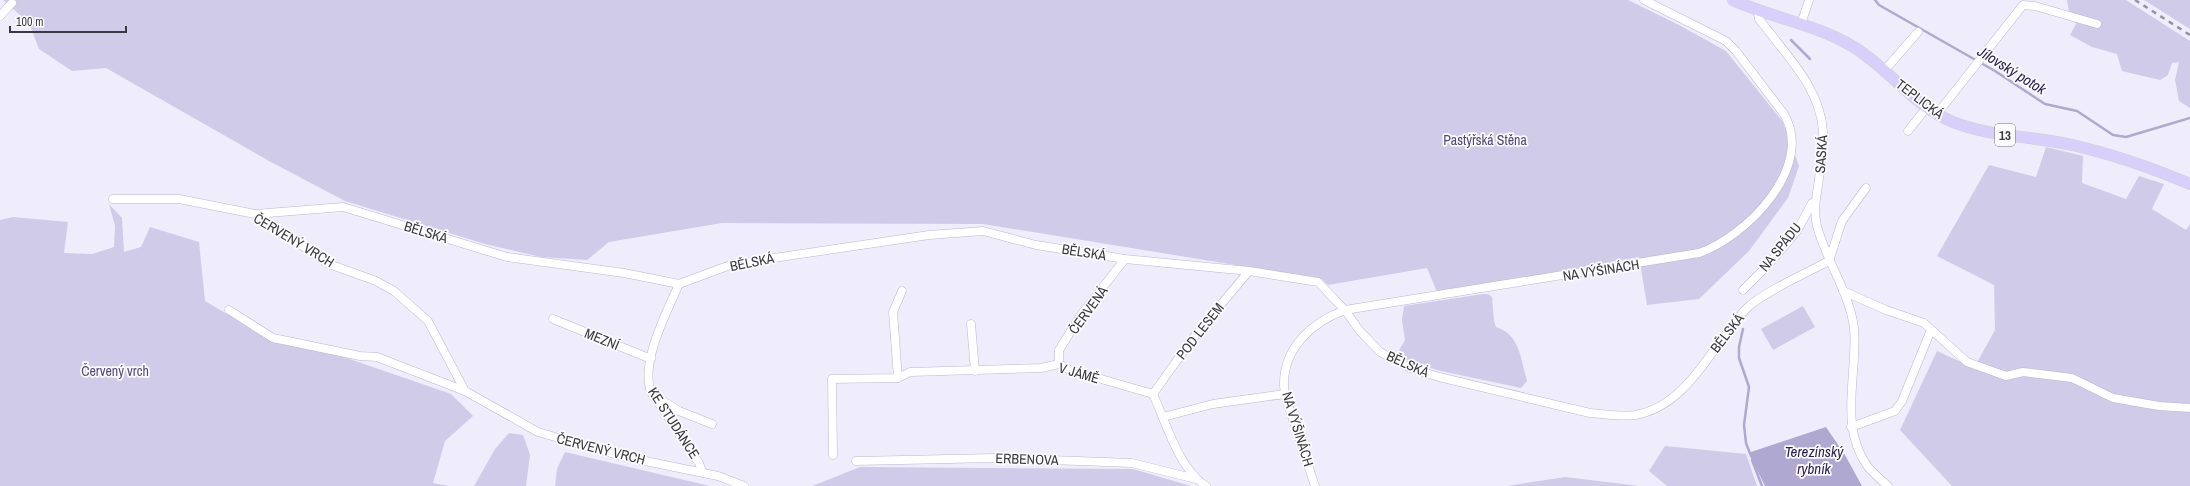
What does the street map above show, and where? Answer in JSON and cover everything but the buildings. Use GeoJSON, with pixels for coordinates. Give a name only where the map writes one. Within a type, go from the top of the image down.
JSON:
{"type":"FeatureCollection","features":[{"type":"Feature","properties":{"kind":"main road","name":"TEPLICKÁ"},"geometry":{"type":"LineString","coordinates":[[1733,0],[1801,24],[1852,46],[1927,107],[1952,122],[1982,131],[2072,145],[2104,154],[2190,184]]}},
{"type":"Feature","properties":{"kind":"street","name":"NA VÝŠINÁCH"},"geometry":{"type":"LineString","coordinates":[[1315,486],[1285,394],[1286,369],[1297,344],[1319,322],[1345,310],[1704,252],[1728,240],[1746,226],[1764,208],[1789,161],[1793,135],[1784,114],[1736,51],[1726,41],[1644,0]]}},
{"type":"Feature","properties":{"kind":"street"},"geometry":{"type":"LineString","coordinates":[[1801,24],[1809,0]]}},
{"type":"Feature","properties":{"kind":"street"},"geometry":{"type":"LineString","coordinates":[[0,16],[12,3]]}},
{"type":"Feature","properties":{"kind":"street"},"geometry":{"type":"LineString","coordinates":[[1937,114],[1976,67],[2023,5],[2035,6],[2097,24]]}},
{"type":"Feature","properties":{"kind":"street","name":"SASKÁ"},"geometry":{"type":"LineString","coordinates":[[1757,9],[1759,19],[1809,85],[1818,109],[1823,132],[1815,202],[1816,224],[1829,261],[1843,291],[1854,328],[1851,427],[1858,448],[1868,467],[1888,486]]}},
{"type":"Feature","properties":{"kind":"street"},"geometry":{"type":"LineString","coordinates":[[1884,71],[1918,32]]}},
{"type":"Feature","properties":{"kind":"street"},"geometry":{"type":"LineString","coordinates":[[1908,131],[1927,107]]}},
{"type":"Feature","properties":{"kind":"street"},"geometry":{"type":"LineString","coordinates":[[1829,261],[1842,221],[1866,188]]}},
{"type":"Feature","properties":{"kind":"street","name":"ČERVENÝ VRCH"},"geometry":{"type":"LineString","coordinates":[[113,199],[179,199],[254,214],[329,264],[376,281],[394,291],[428,321],[466,392]]}},
{"type":"Feature","properties":{"kind":"street","name":"NA SPÁDU"},"geometry":{"type":"LineString","coordinates":[[1742,290],[1769,264],[1792,237],[1812,203],[1815,202]]}},
{"type":"Feature","properties":{"kind":"street","name":"BĚLSKÁ"},"geometry":{"type":"LineString","coordinates":[[254,214],[343,207],[507,256],[624,273],[679,284],[733,264],[929,235],[983,231],[1036,245],[1125,259],[1249,271],[1318,282],[1345,310],[1359,330],[1380,352],[1410,368],[1439,377],[1590,413],[1613,416],[1636,415],[1658,406],[1680,391],[1748,307],[1829,261]]}},
{"type":"Feature","properties":{"kind":"street","name":"ČERVENÁ"},"geometry":{"type":"LineString","coordinates":[[1059,364],[1059,350],[1081,316],[1125,259]]}},
{"type":"Feature","properties":{"kind":"street","name":"POD LESEM"},"geometry":{"type":"LineString","coordinates":[[1153,394],[1193,338],[1249,271]]}},
{"type":"Feature","properties":{"kind":"street","name":"KE STUDÁNCE"},"geometry":{"type":"LineString","coordinates":[[679,284],[663,323],[651,359],[648,369],[647,382],[654,396],[700,463],[702,472]]}},
{"type":"Feature","properties":{"kind":"street"},"geometry":{"type":"LineString","coordinates":[[898,378],[892,312],[902,291]]}},
{"type":"Feature","properties":{"kind":"street"},"geometry":{"type":"LineString","coordinates":[[1843,291],[1886,310],[1924,322],[1967,362],[2006,376],[2024,372],[2072,378],[2113,398],[2160,406],[2190,408]]}},
{"type":"Feature","properties":{"kind":"street","name":"ČERVENÝ VRCH"},"geometry":{"type":"LineString","coordinates":[[229,310],[273,338],[353,354],[378,356],[466,392],[538,432],[621,456],[718,476],[744,486]]}},
{"type":"Feature","properties":{"kind":"street","name":"MEZNÍ"},"geometry":{"type":"LineString","coordinates":[[553,319],[651,359]]}},
{"type":"Feature","properties":{"kind":"street"},"geometry":{"type":"LineString","coordinates":[[971,324],[975,371]]}},
{"type":"Feature","properties":{"kind":"street"},"geometry":{"type":"LineString","coordinates":[[1851,427],[1895,411],[1902,401],[1931,330]]}},
{"type":"Feature","properties":{"kind":"street","name":"V JÁMĚ"},"geometry":{"type":"LineString","coordinates":[[833,455],[832,379],[898,378],[910,372],[1041,368],[1059,364],[1070,370],[1153,394]]}},
{"type":"Feature","properties":{"kind":"street"},"geometry":{"type":"LineString","coordinates":[[1153,394],[1175,446],[1196,480],[1206,486]]}},
{"type":"Feature","properties":{"kind":"street"},"geometry":{"type":"LineString","coordinates":[[1163,417],[1213,404],[1285,394]]}},
{"type":"Feature","properties":{"kind":"street"},"geometry":{"type":"LineString","coordinates":[[654,396],[679,411],[712,424]]}},
{"type":"Feature","properties":{"kind":"street","name":"ERBENOVA"},"geometry":{"type":"LineString","coordinates":[[856,461],[994,458],[1132,462],[1196,480]]}},
{"type":"Feature","properties":{"kind":"green space","name":"Pastýřská Stěna"},"geometry":{"type":"Polygon","coordinates":[[[3,0],[1628,0],[1679,25],[1726,51],[1783,122],[1799,166],[1788,198],[1749,251],[1699,299],[1647,305],[1639,257],[1437,292],[1427,268],[1328,285],[1322,279],[983,224],[722,223],[609,242],[587,260],[541,257],[485,244],[345,201],[269,161],[106,68],[72,71],[39,49],[29,23],[3,0]]]}},
{"type":"Feature","properties":{"kind":"green space"},"geometry":{"type":"Polygon","coordinates":[[[2067,0],[2126,0],[2190,41],[2190,108],[2179,101],[2175,80],[2179,62],[2172,63],[2168,75],[2160,80],[2122,71],[2117,54],[2092,47],[2070,35],[2076,24],[2069,11],[2067,0]]]}},
{"type":"Feature","properties":{"kind":"green space"},"geometry":{"type":"Polygon","coordinates":[[[2144,0],[2190,0],[2190,29],[2144,0]]]}},
{"type":"Feature","properties":{"kind":"green space"},"geometry":{"type":"Polygon","coordinates":[[[2046,147],[2083,156],[2082,183],[2126,199],[2139,176],[2164,184],[2152,209],[2186,230],[2190,224],[2190,486],[1952,486],[1900,430],[1937,351],[1974,368],[1995,330],[1994,285],[1937,256],[1989,165],[2036,177],[2046,147]]]}},
{"type":"Feature","properties":{"kind":"green space","name":"Červený vrch"},"geometry":{"type":"Polygon","coordinates":[[[109,204],[122,218],[124,252],[141,247],[150,227],[199,242],[205,301],[274,342],[341,356],[451,394],[473,416],[445,441],[433,483],[449,486],[0,486],[0,220],[13,217],[68,222],[64,253],[92,254],[114,247],[115,226],[109,204]]]}},
{"type":"Feature","properties":{"kind":"green space"},"geometry":{"type":"Polygon","coordinates":[[[1488,294],[1492,297],[1496,327],[1504,330],[1510,335],[1518,349],[1527,381],[1521,388],[1441,371],[1410,362],[1397,354],[1405,340],[1402,320],[1404,306],[1488,294]]]}},
{"type":"Feature","properties":{"kind":"green space"},"geometry":{"type":"Polygon","coordinates":[[[1803,306],[1815,327],[1773,350],[1761,329],[1803,306]]]}},
{"type":"Feature","properties":{"kind":"green space"},"geometry":{"type":"Polygon","coordinates":[[[509,433],[523,435],[530,455],[526,486],[474,486],[495,449],[509,433]]]}},
{"type":"Feature","properties":{"kind":"green space"},"geometry":{"type":"Polygon","coordinates":[[[1665,446],[1746,454],[1757,486],[1667,486],[1649,471],[1665,446]]]}},
{"type":"Feature","properties":{"kind":"green space"},"geometry":{"type":"Polygon","coordinates":[[[565,452],[710,486],[555,486],[557,469],[565,452]]]}},
{"type":"Feature","properties":{"kind":"green space"},"geometry":{"type":"Polygon","coordinates":[[[860,467],[1133,469],[1191,486],[812,486],[860,467]]]}},
{"type":"Feature","properties":{"kind":"green space"},"geometry":{"type":"Polygon","coordinates":[[[1565,477],[1640,486],[1507,486],[1565,477]]]}},
{"type":"Feature","properties":{"kind":"water","name":"Terezínský rybník"},"geometry":{"type":"Polygon","coordinates":[[[1826,427],[1845,455],[1862,486],[1765,486],[1750,456],[1751,452],[1826,427]]]}},
{"type":"Feature","properties":{"kind":"waterway","name":"Jílovský potok"},"geometry":{"type":"LineString","coordinates":[[1875,0],[1879,5],[1995,71],[2045,104],[2077,111],[2113,135],[2126,137],[2190,118]]}},
{"type":"Feature","properties":{"kind":"waterway"},"geometry":{"type":"LineString","coordinates":[[1791,40],[1810,59]]}},
{"type":"Feature","properties":{"kind":"waterway"},"geometry":{"type":"LineString","coordinates":[[1743,329],[1739,347],[1739,358],[1749,387],[1744,425],[1746,443],[1751,456]]}},
{"type":"Feature","properties":{"kind":"waterway"},"geometry":{"type":"LineString","coordinates":[[1752,460],[1762,486]]}},
{"type":"Feature","properties":{"kind":"railway"},"geometry":{"type":"LineString","coordinates":[[2135,0],[2190,35]]}}]}
